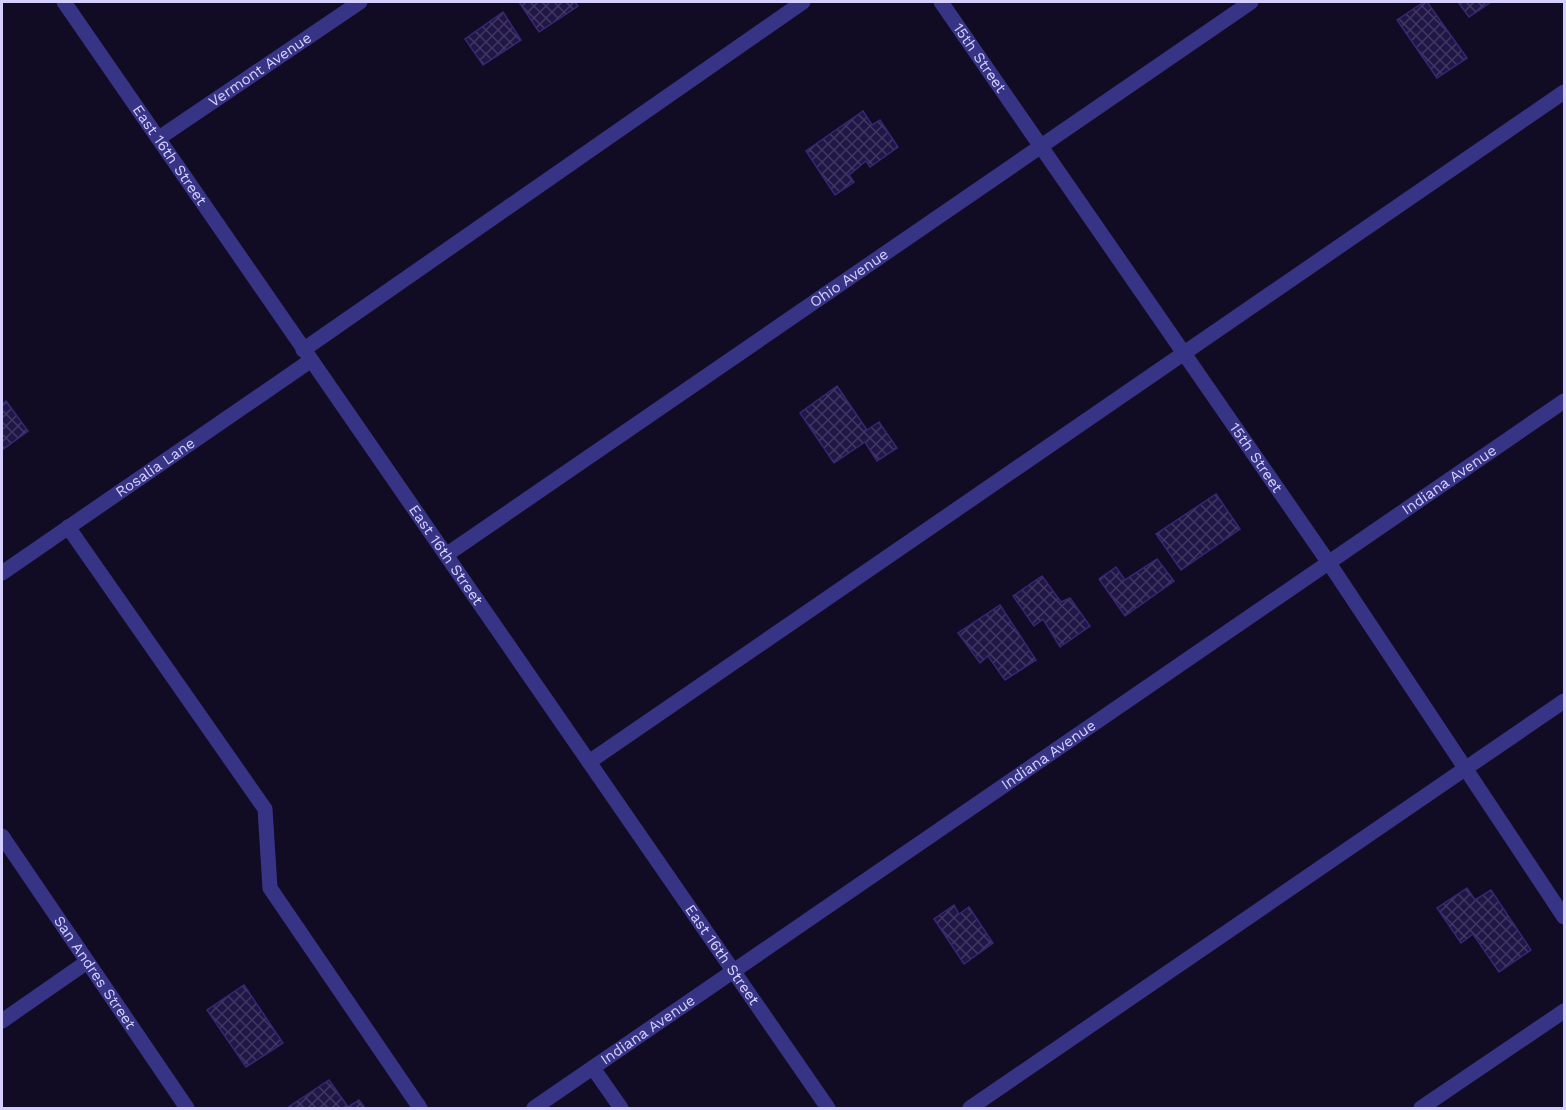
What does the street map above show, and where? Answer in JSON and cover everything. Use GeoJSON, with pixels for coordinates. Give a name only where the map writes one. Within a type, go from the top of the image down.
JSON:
{"type":"FeatureCollection","features":[{"type":"Feature","properties":{"kind":"street","name":"East 16th Street"},"geometry":{"type":"LineString","coordinates":[[64,2],[306,356],[828,1108]]}},
{"type":"Feature","properties":{"kind":"street","name":"Vermont Avenue"},"geometry":{"type":"LineString","coordinates":[[159,138],[360,2]]}},
{"type":"Feature","properties":{"kind":"street","name":"Rosalia Lane"},"geometry":{"type":"LineString","coordinates":[[2,573],[803,2]]}},
{"type":"Feature","properties":{"kind":"street","name":"15th Street"},"geometry":{"type":"LineString","coordinates":[[940,2],[1329,563],[1564,917]]}},
{"type":"Feature","properties":{"kind":"street","name":"Ohio Avenue"},"geometry":{"type":"LineString","coordinates":[[446,555],[1251,2]]}},
{"type":"Feature","properties":{"kind":"street"},"geometry":{"type":"LineString","coordinates":[[589,762],[1564,92]]}},
{"type":"Feature","properties":{"kind":"street","name":"Indiana Avenue"},"geometry":{"type":"LineString","coordinates":[[534,1108],[1564,401]]}},
{"type":"Feature","properties":{"kind":"street"},"geometry":{"type":"LineString","coordinates":[[68,527],[265,809],[270,888],[420,1108]]}},
{"type":"Feature","properties":{"kind":"street"},"geometry":{"type":"LineString","coordinates":[[970,1108],[1564,701]]}},
{"type":"Feature","properties":{"kind":"street","name":"San Andres Street"},"geometry":{"type":"LineString","coordinates":[[2,836],[187,1108]]}},
{"type":"Feature","properties":{"kind":"street"},"geometry":{"type":"LineString","coordinates":[[2,1021],[87,962]]}},
{"type":"Feature","properties":{"kind":"street"},"geometry":{"type":"LineString","coordinates":[[1421,1108],[1564,1011]]}},
{"type":"Feature","properties":{"kind":"street"},"geometry":{"type":"LineString","coordinates":[[593,1068],[621,1108]]}},
{"type":"Feature","properties":{"kind":"building"},"geometry":{"type":"Polygon","coordinates":[[[519,2],[575,2],[578,6],[539,32],[519,2]]]}},
{"type":"Feature","properties":{"kind":"building"},"geometry":{"type":"Polygon","coordinates":[[[1427,2],[1467,58],[1437,78],[1397,20],[1427,2]]]}},
{"type":"Feature","properties":{"kind":"building"},"geometry":{"type":"Polygon","coordinates":[[[1458,2],[1491,2],[1469,17],[1458,2]]]}},
{"type":"Feature","properties":{"kind":"building"},"geometry":{"type":"Polygon","coordinates":[[[503,12],[521,40],[483,65],[465,39],[503,12]]]}},
{"type":"Feature","properties":{"kind":"building"},"geometry":{"type":"Polygon","coordinates":[[[863,111],[872,125],[880,120],[898,147],[870,167],[866,161],[849,175],[854,182],[835,195],[806,151],[863,111]]]}},
{"type":"Feature","properties":{"kind":"building"},"geometry":{"type":"Polygon","coordinates":[[[837,386],[867,430],[879,422],[897,448],[877,461],[865,442],[834,463],[800,413],[837,386]]]}},
{"type":"Feature","properties":{"kind":"building"},"geometry":{"type":"Polygon","coordinates":[[[6,401],[28,431],[2,450],[2,404],[6,401]]]}},
{"type":"Feature","properties":{"kind":"building"},"geometry":{"type":"Polygon","coordinates":[[[1216,494],[1240,529],[1181,570],[1156,534],[1216,494]]]}},
{"type":"Feature","properties":{"kind":"building"},"geometry":{"type":"Polygon","coordinates":[[[1157,559],[1174,581],[1125,616],[1099,579],[1116,567],[1125,580],[1157,559]]]}},
{"type":"Feature","properties":{"kind":"building"},"geometry":{"type":"Polygon","coordinates":[[[1042,576],[1061,602],[1070,598],[1090,626],[1060,647],[1043,619],[1034,626],[1013,596],[1042,576]]]}},
{"type":"Feature","properties":{"kind":"building"},"geometry":{"type":"Polygon","coordinates":[[[1000,605],[1036,660],[1005,680],[988,656],[980,663],[958,633],[1000,605]]]}},
{"type":"Feature","properties":{"kind":"building"},"geometry":{"type":"Polygon","coordinates":[[[1467,888],[1475,900],[1491,890],[1531,950],[1499,972],[1473,934],[1461,943],[1437,908],[1467,888]]]}},
{"type":"Feature","properties":{"kind":"building"},"geometry":{"type":"Polygon","coordinates":[[[954,905],[959,914],[969,907],[993,943],[964,964],[934,919],[954,905]]]}},
{"type":"Feature","properties":{"kind":"building"},"geometry":{"type":"Polygon","coordinates":[[[244,985],[283,1043],[246,1067],[207,1010],[244,985]]]}},
{"type":"Feature","properties":{"kind":"building"},"geometry":{"type":"Polygon","coordinates":[[[329,1080],[348,1107],[359,1100],[365,1108],[287,1108],[329,1080]]]}}]}
